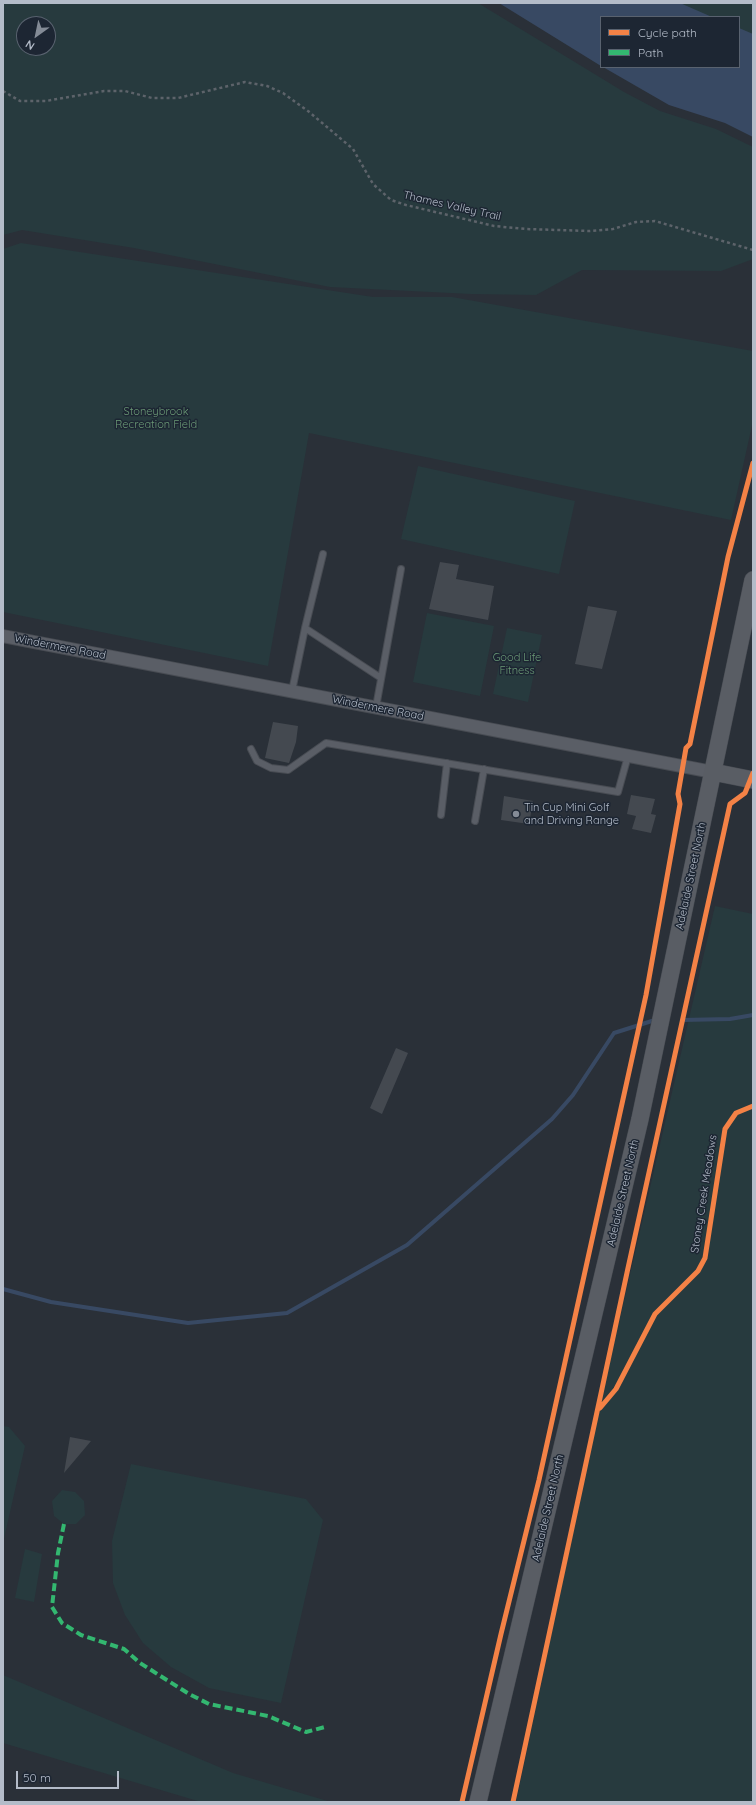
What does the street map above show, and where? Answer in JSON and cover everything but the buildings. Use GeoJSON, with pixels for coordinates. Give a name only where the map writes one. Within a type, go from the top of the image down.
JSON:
{"type":"FeatureCollection","features":[{"type":"Feature","properties":{"kind":"main road","name":"Adelaide Street North"},"geometry":{"type":"LineString","coordinates":[[478,1802],[640,1119],[753,580]]}},
{"type":"Feature","properties":{"kind":"main road","name":"Windermere Road"},"geometry":{"type":"LineString","coordinates":[[713,772],[753,780]]}},
{"type":"Feature","properties":{"kind":"street","name":"Windermere Road"},"geometry":{"type":"LineString","coordinates":[[3,636],[713,772]]}},
{"type":"Feature","properties":{"kind":"lane"},"geometry":{"type":"LineString","coordinates":[[292,691],[323,554]]}},
{"type":"Feature","properties":{"kind":"lane"},"geometry":{"type":"LineString","coordinates":[[376,707],[402,569]]}},
{"type":"Feature","properties":{"kind":"lane"},"geometry":{"type":"LineString","coordinates":[[306,628],[381,678]]}},
{"type":"Feature","properties":{"kind":"lane"},"geometry":{"type":"LineString","coordinates":[[251,749],[257,761],[271,768],[288,770],[326,743],[618,792],[628,756]]}},
{"type":"Feature","properties":{"kind":"lane"},"geometry":{"type":"LineString","coordinates":[[441,815],[447,763]]}},
{"type":"Feature","properties":{"kind":"lane"},"geometry":{"type":"LineString","coordinates":[[475,821],[484,769]]}},
{"type":"Feature","properties":{"kind":"green space"},"geometry":{"type":"Polygon","coordinates":[[[3,3],[478,3],[624,92],[660,111],[716,129],[753,147],[753,259],[721,271],[582,270],[536,295],[471,294],[330,287],[134,248],[22,230],[3,235],[3,3]]]}},
{"type":"Feature","properties":{"kind":"green space"},"geometry":{"type":"Polygon","coordinates":[[[667,3],[753,3],[753,40],[740,35],[740,16],[695,16],[667,3]]]}},
{"type":"Feature","properties":{"kind":"green space","name":"Stoneybrook Recreation Field"},"geometry":{"type":"Polygon","coordinates":[[[21,243],[373,297],[452,297],[753,351],[753,421],[731,520],[309,433],[268,666],[3,612],[3,249],[21,243]]]}},
{"type":"Feature","properties":{"kind":"green space"},"geometry":{"type":"Polygon","coordinates":[[[418,466],[575,501],[559,574],[401,539],[418,466]]]}},
{"type":"Feature","properties":{"kind":"green space"},"geometry":{"type":"Polygon","coordinates":[[[427,613],[494,626],[480,696],[413,682],[427,613]]]}},
{"type":"Feature","properties":{"kind":"green space","name":"Good Life Fitness"},"geometry":{"type":"Polygon","coordinates":[[[507,628],[542,635],[528,702],[493,694],[507,628]]]}},
{"type":"Feature","properties":{"kind":"green space"},"geometry":{"type":"Polygon","coordinates":[[[715,906],[753,914],[753,1802],[516,1802],[599,1409],[715,906]]]}},
{"type":"Feature","properties":{"kind":"green space"},"geometry":{"type":"Polygon","coordinates":[[[3,1426],[9,1427],[25,1446],[3,1543],[3,1426]]]}},
{"type":"Feature","properties":{"kind":"green space"},"geometry":{"type":"Polygon","coordinates":[[[131,1464],[306,1499],[323,1520],[281,1703],[209,1688],[171,1667],[143,1643],[125,1615],[113,1583],[112,1541],[131,1464]]]}},
{"type":"Feature","properties":{"kind":"green space"},"geometry":{"type":"Polygon","coordinates":[[[62,1490],[75,1492],[84,1501],[85,1515],[76,1524],[64,1524],[54,1516],[52,1501],[62,1490]]]}},
{"type":"Feature","properties":{"kind":"green space"},"geometry":{"type":"Polygon","coordinates":[[[25,1549],[42,1554],[34,1602],[15,1598],[25,1549]]]}},
{"type":"Feature","properties":{"kind":"green space"},"geometry":{"type":"Polygon","coordinates":[[[3,1675],[233,1773],[331,1802],[201,1802],[3,1743],[3,1675]]]}},
{"type":"Feature","properties":{"kind":"water"},"geometry":{"type":"Polygon","coordinates":[[[499,3],[680,3],[710,16],[600,16],[600,65],[499,3]]]}},
{"type":"Feature","properties":{"kind":"water"},"geometry":{"type":"Polygon","coordinates":[[[740,28],[753,34],[753,137],[725,123],[669,105],[605,68],[740,68],[740,28]]]}},
{"type":"Feature","properties":{"kind":"waterway"},"geometry":{"type":"LineString","coordinates":[[682,1020],[730,1019],[753,1015]]}},
{"type":"Feature","properties":{"kind":"waterway"},"geometry":{"type":"LineString","coordinates":[[3,1289],[51,1302],[188,1323],[287,1313],[407,1245],[552,1119],[573,1095],[614,1033],[655,1020]]}},
{"type":"Feature","properties":{"kind":"marked path"},"geometry":{"type":"LineString","coordinates":[[64,1524],[58,1553],[52,1607],[62,1623],[81,1635],[124,1649],[140,1663],[189,1694],[209,1704],[268,1716],[306,1732],[325,1727]]}},
{"type":"Feature","properties":{"kind":"cycle path"},"geometry":{"type":"LineString","coordinates":[[462,1802],[539,1480],[646,995],[680,804],[678,794],[686,748],[690,744],[728,557],[753,463]]}},
{"type":"Feature","properties":{"kind":"cycle path"},"geometry":{"type":"LineString","coordinates":[[513,1802],[730,804],[745,793],[753,773]]}},
{"type":"Feature","properties":{"kind":"cycle path","name":"Stoney Creek Meadows"},"geometry":{"type":"LineString","coordinates":[[600,1408],[616,1389],[655,1314],[698,1271],[705,1258],[725,1129],[736,1113],[753,1106]]}},
{"type":"Feature","properties":{"kind":"place","name":"Tin Cup Mini Golf and Driving Range"},"geometry":{"type":"Point","coordinates":[516,814]}}]}
